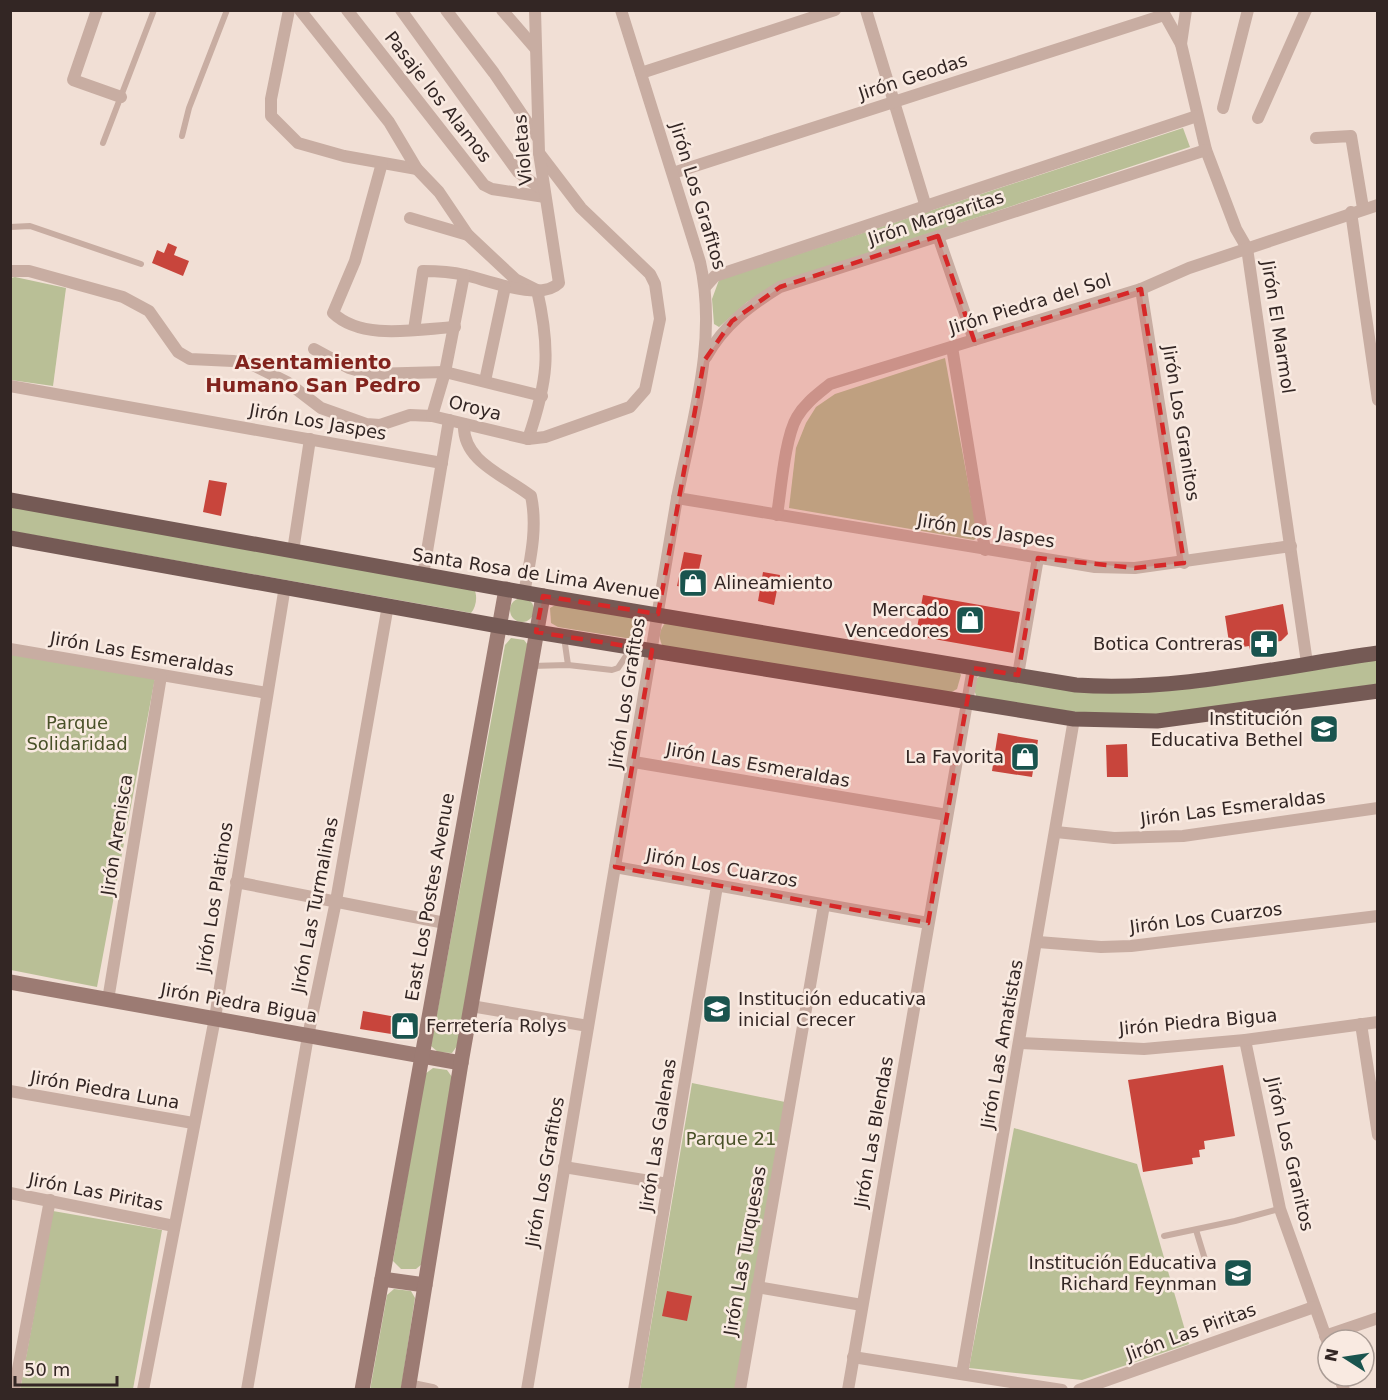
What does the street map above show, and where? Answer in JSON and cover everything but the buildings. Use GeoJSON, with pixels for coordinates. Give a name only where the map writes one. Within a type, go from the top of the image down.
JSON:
{"type":"FeatureCollection","features":[{"type":"Feature","properties":{"kind":"main road","name":"Santa Rosa de Lima Avenue"},"geometry":{"type":"LineString","coordinates":[[10,500],[524,593],[1076,685],[1133,687],[1186,682],[1377,653]]}},
{"type":"Feature","properties":{"kind":"main road"},"geometry":{"type":"LineString","coordinates":[[10,538],[499,626],[967,704],[1074,719],[1157,721],[1377,692]]}},
{"type":"Feature","properties":{"kind":"main road","name":"East Los Postes Avenue"},"geometry":{"type":"LineString","coordinates":[[362,1389],[506,589]]}},
{"type":"Feature","properties":{"kind":"main road"},"geometry":{"type":"LineString","coordinates":[[408,1387],[461,1063],[543,596]]}},
{"type":"Feature","properties":{"kind":"main road","name":"Jirón Piedra Bigua"},"geometry":{"type":"LineString","coordinates":[[10,982],[461,1063]]}},
{"type":"Feature","properties":{"kind":"main road"},"geometry":{"type":"LineString","coordinates":[[382,1279],[425,1285]]}},
{"type":"Feature","properties":{"kind":"street"},"geometry":{"type":"LineString","coordinates":[[97,10],[73,80],[121,97]]}},
{"type":"Feature","properties":{"kind":"street"},"geometry":{"type":"LineString","coordinates":[[289,10],[271,99],[271,116],[298,142],[382,163],[417,169]]}},
{"type":"Feature","properties":{"kind":"street"},"geometry":{"type":"LineString","coordinates":[[300,10],[389,122],[417,169],[439,192],[468,235],[515,279],[537,290]]}},
{"type":"Feature","properties":{"kind":"street","name":"Pasaje los Alamos"},"geometry":{"type":"LineString","coordinates":[[347,10],[484,185],[492,189],[544,194]]}},
{"type":"Feature","properties":{"kind":"street"},"geometry":{"type":"LineString","coordinates":[[401,10],[518,172],[544,194]]}},
{"type":"Feature","properties":{"kind":"street"},"geometry":{"type":"LineString","coordinates":[[446,10],[494,73],[538,139]]}},
{"type":"Feature","properties":{"kind":"street"},"geometry":{"type":"LineString","coordinates":[[502,10],[535,48]]}},
{"type":"Feature","properties":{"kind":"street","name":"Violetas"},"geometry":{"type":"LineString","coordinates":[[535,10],[539,153],[556,259],[557,285],[537,290]]}},
{"type":"Feature","properties":{"kind":"street","name":"Jirón Los Grafitos"},"geometry":{"type":"LineString","coordinates":[[526,1389],[677,498],[704,361],[706,286],[621,10]]}},
{"type":"Feature","properties":{"kind":"street"},"geometry":{"type":"LineString","coordinates":[[641,73],[835,10]]}},
{"type":"Feature","properties":{"kind":"street"},"geometry":{"type":"LineString","coordinates":[[866,10],[926,207]]}},
{"type":"Feature","properties":{"kind":"street"},"geometry":{"type":"LineString","coordinates":[[1181,44],[1186,10]]}},
{"type":"Feature","properties":{"kind":"street"},"geometry":{"type":"LineString","coordinates":[[1223,108],[1248,10]]}},
{"type":"Feature","properties":{"kind":"street"},"geometry":{"type":"LineString","coordinates":[[1258,118],[1306,10]]}},
{"type":"Feature","properties":{"kind":"street","name":"Jirón Geodas"},"geometry":{"type":"LineString","coordinates":[[673,173],[894,103],[1163,13]]}},
{"type":"Feature","properties":{"kind":"street","name":"Jirón El Marmol"},"geometry":{"type":"LineString","coordinates":[[1163,13],[1181,44],[1206,150],[1236,229],[1247,248],[1308,663]]}},
{"type":"Feature","properties":{"kind":"street","name":"Jirón Margaritas"},"geometry":{"type":"LineString","coordinates":[[706,286],[715,276],[1197,116]]}},
{"type":"Feature","properties":{"kind":"street"},"geometry":{"type":"LineString","coordinates":[[1316,138],[1351,136],[1363,208]]}},
{"type":"Feature","properties":{"kind":"street","name":"Jirón Margaritas"},"geometry":{"type":"LineString","coordinates":[[704,361],[717,337],[732,321],[780,287],[1206,150]]}},
{"type":"Feature","properties":{"kind":"street","name":"Oroya"},"geometry":{"type":"LineString","coordinates":[[10,272],[29,271],[123,297],[149,311],[178,352],[190,359],[232,361],[253,365],[287,382],[321,408],[366,424],[380,424],[410,415],[432,416],[528,440],[545,437],[577,424],[617,414],[639,400],[645,390],[660,308],[650,274],[581,208],[539,153]]}},
{"type":"Feature","properties":{"kind":"street"},"geometry":{"type":"LineString","coordinates":[[382,163],[355,261],[333,313],[345,323],[367,329],[414,330],[455,327]]}},
{"type":"Feature","properties":{"kind":"street","name":"Jirón Piedra del Sol"},"geometry":{"type":"LineString","coordinates":[[777,515],[785,461],[795,419],[808,401],[830,384],[1141,289],[1189,268],[1377,205]]}},
{"type":"Feature","properties":{"kind":"street"},"geometry":{"type":"LineString","coordinates":[[1351,212],[1377,400]]}},
{"type":"Feature","properties":{"kind":"street"},"geometry":{"type":"LineString","coordinates":[[410,218],[468,235]]}},
{"type":"Feature","properties":{"kind":"street"},"geometry":{"type":"LineString","coordinates":[[938,236],[974,340]]}},
{"type":"Feature","properties":{"kind":"street"},"geometry":{"type":"LineString","coordinates":[[414,330],[423,271],[464,275],[505,287],[537,290]]}},
{"type":"Feature","properties":{"kind":"street"},"geometry":{"type":"LineString","coordinates":[[432,416],[445,372],[464,275]]}},
{"type":"Feature","properties":{"kind":"street"},"geometry":{"type":"LineString","coordinates":[[485,381],[505,287]]}},
{"type":"Feature","properties":{"kind":"street","name":"Jirón Los Granitos"},"geometry":{"type":"LineString","coordinates":[[1141,289],[1184,563]]}},
{"type":"Feature","properties":{"kind":"street"},"geometry":{"type":"LineString","coordinates":[[528,440],[542,396],[547,356],[546,333],[537,290]]}},
{"type":"Feature","properties":{"kind":"street"},"geometry":{"type":"LineString","coordinates":[[952,347],[985,550]]}},
{"type":"Feature","properties":{"kind":"street"},"geometry":{"type":"LineString","coordinates":[[314,349],[349,368],[370,374],[445,372],[542,396]]}},
{"type":"Feature","properties":{"kind":"street","name":"Jirón Los Jaspes"},"geometry":{"type":"LineString","coordinates":[[10,386],[442,463]]}},
{"type":"Feature","properties":{"kind":"street"},"geometry":{"type":"LineString","coordinates":[[423,575],[449,420]]}},
{"type":"Feature","properties":{"kind":"street"},"geometry":{"type":"LineString","coordinates":[[464,424],[463,436],[473,455],[531,496],[534,512],[532,552],[524,593]]}},
{"type":"Feature","properties":{"kind":"street"},"geometry":{"type":"LineString","coordinates":[[293,551],[310,439]]}},
{"type":"Feature","properties":{"kind":"street","name":"Jirón Los Jaspes"},"geometry":{"type":"LineString","coordinates":[[677,498],[1095,567],[1135,568],[1184,563],[1291,546]]}},
{"type":"Feature","properties":{"kind":"street"},"geometry":{"type":"LineString","coordinates":[[1018,675],[1038,558]]}},
{"type":"Feature","properties":{"kind":"street","name":"Jirón Los Platinos"},"geometry":{"type":"LineString","coordinates":[[143,1389],[214,1018],[285,586]]}},
{"type":"Feature","properties":{"kind":"street","name":"Jirón Las Turmalinas"},"geometry":{"type":"LineString","coordinates":[[247,1389],[308,1036],[336,901],[388,605]]}},
{"type":"Feature","properties":{"kind":"street","name":"Jirón Las Esmeraldas"},"geometry":{"type":"LineString","coordinates":[[10,649],[267,693]]}},
{"type":"Feature","properties":{"kind":"street","name":"Jirón Las Blendas"},"geometry":{"type":"LineString","coordinates":[[848,1389],[973,668]]}},
{"type":"Feature","properties":{"kind":"street","name":"Jirón Arenisca"},"geometry":{"type":"LineString","coordinates":[[108,1000],[161,676]]}},
{"type":"Feature","properties":{"kind":"street","name":"Jirón Las Amatistas"},"geometry":{"type":"LineString","coordinates":[[962,1374],[1021,1043],[1074,719]]}},
{"type":"Feature","properties":{"kind":"street","name":"Jirón Las Esmeraldas"},"geometry":{"type":"LineString","coordinates":[[634,762],[947,815]]}},
{"type":"Feature","properties":{"kind":"street","name":"Jirón Las Esmeraldas"},"geometry":{"type":"LineString","coordinates":[[1056,832],[1114,838],[1183,836],[1377,808]]}},
{"type":"Feature","properties":{"kind":"street","name":"Jirón Los Cuarzos"},"geometry":{"type":"LineString","coordinates":[[615,867],[928,923]]}},
{"type":"Feature","properties":{"kind":"street"},"geometry":{"type":"LineString","coordinates":[[236,882],[445,923]]}},
{"type":"Feature","properties":{"kind":"street","name":"Jirón Las Galenas"},"geometry":{"type":"LineString","coordinates":[[634,1389],[717,886]]}},
{"type":"Feature","properties":{"kind":"street","name":"Jirón Las Turquesas"},"geometry":{"type":"LineString","coordinates":[[740,1389],[824,905]]}},
{"type":"Feature","properties":{"kind":"street","name":"Jirón Los Cuarzos"},"geometry":{"type":"LineString","coordinates":[[1038,942],[1101,947],[1131,946],[1377,916]]}},
{"type":"Feature","properties":{"kind":"street"},"geometry":{"type":"LineString","coordinates":[[471,1006],[588,1026]]}},
{"type":"Feature","properties":{"kind":"street","name":"Jirón Piedra Bigua"},"geometry":{"type":"LineString","coordinates":[[1021,1043],[1144,1049],[1245,1040],[1377,1022]]}},
{"type":"Feature","properties":{"kind":"street"},"geometry":{"type":"LineString","coordinates":[[1361,1024],[1377,1135]]}},
{"type":"Feature","properties":{"kind":"street","name":"Jirón Los Granitos"},"geometry":{"type":"LineString","coordinates":[[1245,1040],[1280,1209],[1322,1328]]}},
{"type":"Feature","properties":{"kind":"street","name":"Jirón Piedra Luna"},"geometry":{"type":"LineString","coordinates":[[10,1092],[193,1123]]}},
{"type":"Feature","properties":{"kind":"street"},"geometry":{"type":"LineString","coordinates":[[564,1167],[669,1184]]}},
{"type":"Feature","properties":{"kind":"street","name":"Jirón Las Piritas"},"geometry":{"type":"LineString","coordinates":[[10,1193],[174,1226]]}},
{"type":"Feature","properties":{"kind":"street"},"geometry":{"type":"LineString","coordinates":[[14,1389],[50,1200]]}},
{"type":"Feature","properties":{"kind":"street"},"geometry":{"type":"LineString","coordinates":[[757,1287],[862,1305]]}},
{"type":"Feature","properties":{"kind":"street","name":"Jirón Las Piritas"},"geometry":{"type":"LineString","coordinates":[[1079,1389],[1314,1307]]}},
{"type":"Feature","properties":{"kind":"street"},"geometry":{"type":"LineString","coordinates":[[1354,1328],[1377,1318]]}},
{"type":"Feature","properties":{"kind":"street"},"geometry":{"type":"LineString","coordinates":[[853,1358],[1062,1389]]}},
{"type":"Feature","properties":{"kind":"street"},"geometry":{"type":"LineString","coordinates":[[408,1387],[432,1389]]}},
{"type":"Feature","properties":{"kind":"lane"},"geometry":{"type":"LineString","coordinates":[[103,143],[154,10]]}},
{"type":"Feature","properties":{"kind":"lane"},"geometry":{"type":"LineString","coordinates":[[182,136],[189,108],[227,10]]}},
{"type":"Feature","properties":{"kind":"lane"},"geometry":{"type":"LineString","coordinates":[[10,227],[30,226],[141,264]]}},
{"type":"Feature","properties":{"kind":"lane"},"geometry":{"type":"LineString","coordinates":[[564,636],[568,665]]}},
{"type":"Feature","properties":{"kind":"lane"},"geometry":{"type":"LineString","coordinates":[[530,666],[568,665],[618,668],[632,647]]}},
{"type":"Feature","properties":{"kind":"lane"},"geometry":{"type":"LineString","coordinates":[[1164,1236],[1280,1209]]}},
{"type":"Feature","properties":{"kind":"lane"},"geometry":{"type":"LineString","coordinates":[[1196,1230],[1207,1266]]}},
{"type":"Feature","properties":{"kind":"highlighted area"},"geometry":{"type":"Polygon","coordinates":[[[938,236],[974,340],[1141,289],[1184,563],[1135,568],[1038,558],[1018,675],[973,668],[928,923],[615,867],[652,650],[536,632],[543,596],[658,614],[704,361],[732,321],[780,287],[938,236]]]}},
{"type":"Feature","properties":{"kind":"green space"},"geometry":{"type":"Polygon","coordinates":[[[1183,128],[1190,147],[782,282],[747,302],[719,327],[714,324],[712,299],[719,280],[1183,128]]]}},
{"type":"Feature","properties":{"kind":"green space"},"geometry":{"type":"Polygon","coordinates":[[[11,278],[66,288],[53,386],[11,380],[11,278]]]}},
{"type":"Feature","properties":{"kind":"green space"},"geometry":{"type":"Polygon","coordinates":[[[945,358],[978,536],[974,540],[789,508],[796,448],[806,423],[816,407],[835,394],[945,358]]]}},
{"type":"Feature","properties":{"kind":"green space"},"geometry":{"type":"Polygon","coordinates":[[[10,506],[474,589],[475,605],[471,613],[11,531],[10,506]]]}},
{"type":"Feature","properties":{"kind":"green space"},"geometry":{"type":"Polygon","coordinates":[[[522,598],[531,601],[534,610],[531,619],[522,622],[513,619],[510,610],[513,601],[522,598]]]}},
{"type":"Feature","properties":{"kind":"green space"},"geometry":{"type":"Polygon","coordinates":[[[557,604],[642,618],[645,627],[640,638],[632,639],[558,627],[551,623],[550,608],[557,604]]]}},
{"type":"Feature","properties":{"kind":"green space"},"geometry":{"type":"Polygon","coordinates":[[[666,622],[958,670],[961,675],[957,689],[950,693],[663,647],[660,634],[666,622]]]}},
{"type":"Feature","properties":{"kind":"green space"},"geometry":{"type":"Polygon","coordinates":[[[511,638],[524,640],[528,645],[457,1046],[452,1053],[438,1052],[431,1046],[505,645],[511,638]]]}},
{"type":"Feature","properties":{"kind":"green space","name":"Parque Solidaridad"},"geometry":{"type":"Polygon","coordinates":[[[10,652],[155,678],[97,987],[11,970],[10,652]]]}},
{"type":"Feature","properties":{"kind":"green space"},"geometry":{"type":"Polygon","coordinates":[[[1377,659],[1377,684],[1158,714],[1097,715],[977,698],[974,690],[977,678],[982,675],[1100,692],[1126,693],[1377,659]]]}},
{"type":"Feature","properties":{"kind":"green space"},"geometry":{"type":"Polygon","coordinates":[[[433,1068],[447,1070],[452,1077],[422,1264],[416,1269],[401,1269],[393,1261],[425,1074],[433,1068]]]}},
{"type":"Feature","properties":{"kind":"green space","name":"Parque 21"},"geometry":{"type":"Polygon","coordinates":[[[692,1083],[785,1102],[736,1389],[640,1390],[692,1083]]]}},
{"type":"Feature","properties":{"kind":"green space"},"geometry":{"type":"Polygon","coordinates":[[[1014,1128],[1137,1164],[1189,1344],[1082,1380],[969,1368],[1014,1128]]]}},
{"type":"Feature","properties":{"kind":"green space"},"geometry":{"type":"Polygon","coordinates":[[[53,1211],[162,1230],[133,1389],[20,1390],[53,1211]]]}},
{"type":"Feature","properties":{"kind":"green space"},"geometry":{"type":"Polygon","coordinates":[[[394,1289],[411,1291],[415,1298],[401,1389],[370,1390],[387,1295],[394,1289]]]}},
{"type":"Feature","properties":{"kind":"place","name":"Alineamiento"},"geometry":{"type":"Point","coordinates":[693,583]}},
{"type":"Feature","properties":{"kind":"place","name":"Mercado Vencedores"},"geometry":{"type":"Point","coordinates":[970,620]}},
{"type":"Feature","properties":{"kind":"place","name":"Botica Contreras"},"geometry":{"type":"Point","coordinates":[1264,644]}},
{"type":"Feature","properties":{"kind":"place","name":"Institución Educativa Bethel"},"geometry":{"type":"Point","coordinates":[1324,729]}},
{"type":"Feature","properties":{"kind":"place","name":"La Favorita"},"geometry":{"type":"Point","coordinates":[1025,757]}},
{"type":"Feature","properties":{"kind":"place","name":"Institución educativa inicial Crecer"},"geometry":{"type":"Point","coordinates":[717,1009]}},
{"type":"Feature","properties":{"kind":"place","name":"Ferretería Rolys"},"geometry":{"type":"Point","coordinates":[405,1026]}},
{"type":"Feature","properties":{"kind":"place","name":"Institución Educativa Richard Feynman"},"geometry":{"type":"Point","coordinates":[1238,1273]}},
{"type":"Feature","properties":{"kind":"district","name":"Asentamiento Humano San Pedro"},"geometry":{"type":"Point","coordinates":[313,374]}}]}
